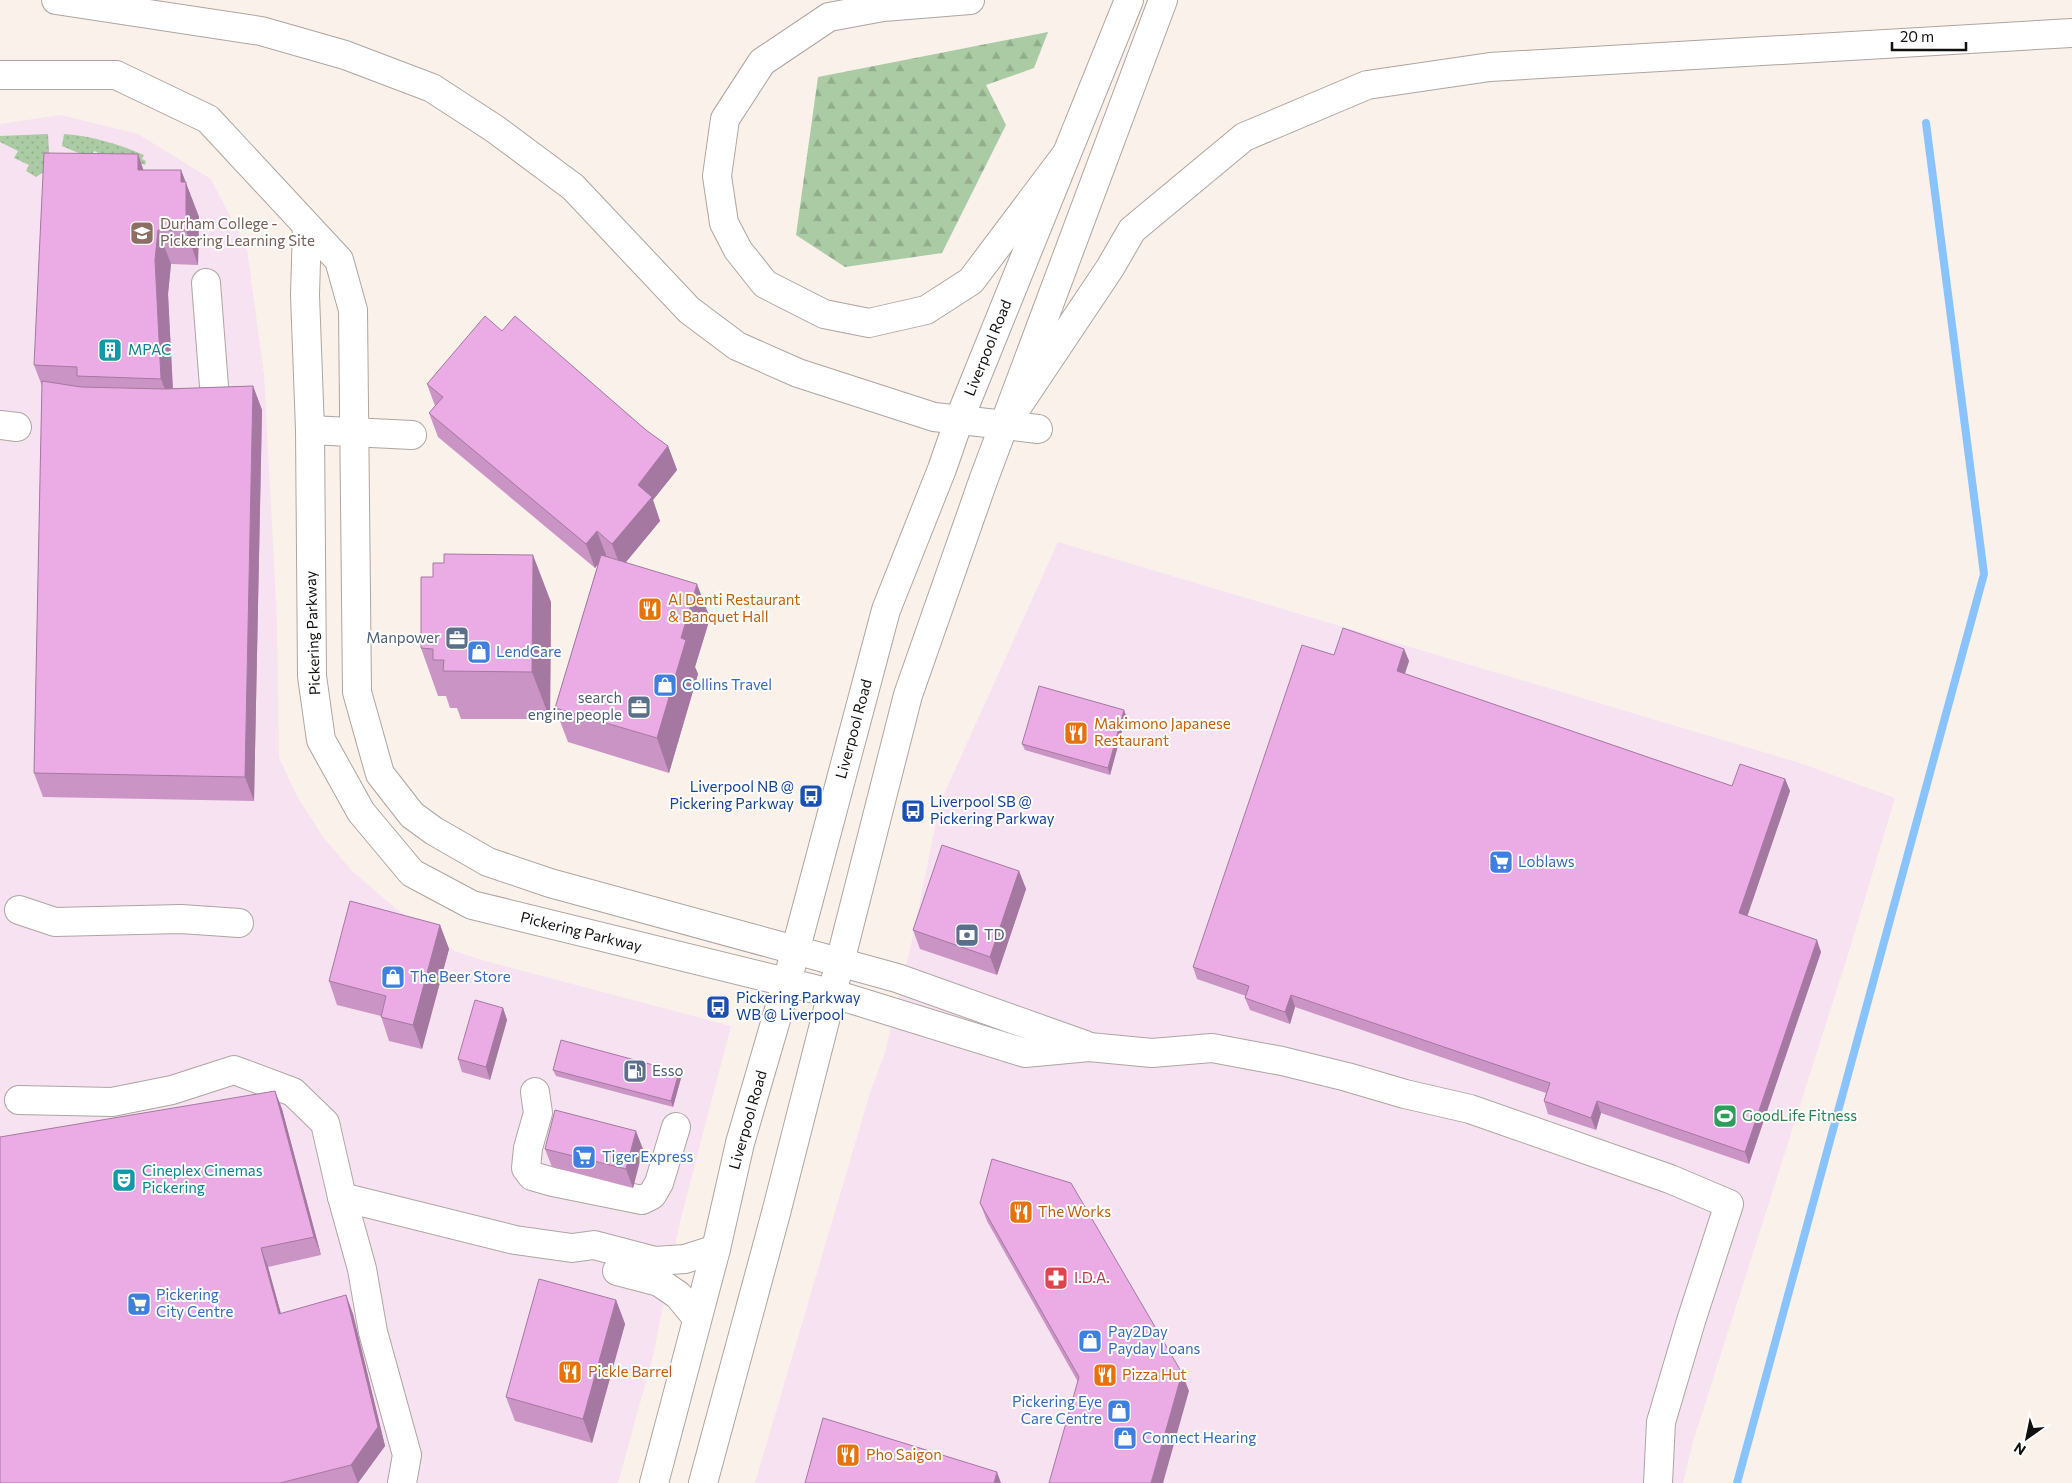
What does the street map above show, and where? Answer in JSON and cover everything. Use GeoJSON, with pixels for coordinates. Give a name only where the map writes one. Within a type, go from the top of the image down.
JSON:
{"type":"FeatureCollection","features":[{"type":"Feature","properties":{"kind":"main road"},"geometry":{"type":"LineString","coordinates":[[56,0],[260,31],[345,54],[432,88],[495,129],[573,187],[689,310],[737,346],[798,372],[934,417],[1038,429]]}},
{"type":"Feature","properties":{"kind":"main road"},"geometry":{"type":"LineString","coordinates":[[970,0],[883,7],[829,16],[762,62],[725,119],[717,176],[724,223],[738,250],[765,284],[824,314],[869,323],[926,310],[971,281],[1065,156]]}},
{"type":"Feature","properties":{"kind":"main road","name":"Liverpool Road"},"geometry":{"type":"LineString","coordinates":[[654,1483],[716,1249],[740,1143],[787,982],[886,610],[942,469],[959,420],[1126,7]]}},
{"type":"Feature","properties":{"kind":"main road"},"geometry":{"type":"LineString","coordinates":[[703,1483],[776,1213],[831,993],[842,962],[908,695],[983,481],[1160,9]]}},
{"type":"Feature","properties":{"kind":"main road"},"geometry":{"type":"LineString","coordinates":[[1005,425],[1110,268],[1132,230],[1244,137],[1367,85],[1490,67],[2072,33]]}},
{"type":"Feature","properties":{"kind":"main road"},"geometry":{"type":"LineString","coordinates":[[0,75],[116,75],[208,119],[339,260],[353,310],[356,434],[357,692],[380,774],[412,816],[488,862],[550,883],[897,978],[1089,1046],[1152,1053],[1212,1048],[1282,1061],[1348,1077],[1405,1094],[1470,1109],[1670,1179],[1729,1204],[1661,1422],[1658,1483]]}},
{"type":"Feature","properties":{"kind":"main road","name":"Pickering Parkway"},"geometry":{"type":"LineString","coordinates":[[307,227],[305,296],[310,430],[312,676],[321,740],[361,812],[412,873],[472,905],[831,993],[1025,1053],[1089,1046]]}},
{"type":"Feature","properties":{"kind":"main road"},"geometry":{"type":"LineString","coordinates":[[206,283],[216,412]]}},
{"type":"Feature","properties":{"kind":"main road"},"geometry":{"type":"LineString","coordinates":[[310,430],[356,434],[412,435]]}},
{"type":"Feature","properties":{"kind":"main road"},"geometry":{"type":"LineString","coordinates":[[19,910],[55,922],[181,919],[239,923]]}},
{"type":"Feature","properties":{"kind":"main road"},"geometry":{"type":"LineString","coordinates":[[19,1100],[112,1102],[172,1090],[234,1070],[294,1092],[325,1123],[342,1197],[362,1269],[373,1332],[407,1454],[402,1483]]}},
{"type":"Feature","properties":{"kind":"main road"},"geometry":{"type":"LineString","coordinates":[[534,1092],[538,1113],[528,1148],[526,1168],[532,1176],[553,1182],[642,1200],[652,1195],[659,1183],[676,1127]]}},
{"type":"Feature","properties":{"kind":"main road"},"geometry":{"type":"LineString","coordinates":[[342,1197],[515,1240],[572,1248],[594,1245],[655,1262],[686,1259],[716,1249]]}},
{"type":"Feature","properties":{"kind":"main road"},"geometry":{"type":"LineString","coordinates":[[572,1248],[590,1263],[659,1282],[678,1295],[697,1318]]}},
{"type":"Feature","properties":{"kind":"shaded area"},"geometry":{"type":"Polygon","coordinates":[[[61,115],[138,134],[211,179],[247,249],[264,374],[277,620],[279,758],[297,796],[323,837],[352,871],[394,907],[455,951],[478,959],[731,1026],[680,1222],[653,1356],[618,1483],[0,1483],[0,124],[61,115]]]}},
{"type":"Feature","properties":{"kind":"shaded area"},"geometry":{"type":"Polygon","coordinates":[[[1058,542],[1800,763],[1895,798],[1851,945],[1692,1445],[1683,1483],[755,1483],[870,1093],[885,1053],[911,945],[940,803],[1058,542]]]}},
{"type":"Feature","properties":{"kind":"green space"},"geometry":{"type":"Polygon","coordinates":[[[1048,32],[1034,68],[986,85],[1006,125],[942,253],[845,267],[796,235],[818,77],[1048,32]]]}},
{"type":"Feature","properties":{"kind":"green space"},"geometry":{"type":"Polygon","coordinates":[[[48,134],[50,168],[36,177],[26,171],[29,165],[14,158],[18,151],[0,142],[0,136],[48,134]]]}},
{"type":"Feature","properties":{"kind":"green space"},"geometry":{"type":"Polygon","coordinates":[[[64,134],[95,139],[134,151],[144,155],[142,159],[146,161],[145,165],[121,156],[118,162],[94,151],[90,158],[62,146],[64,134]]]}},
{"type":"Feature","properties":{"kind":"building","name":"MPAC"},"geometry":{"type":"Polygon","coordinates":[[[44,153],[138,154],[138,170],[181,170],[181,182],[186,182],[186,230],[158,230],[155,260],[161,379],[77,376],[77,367],[34,365],[44,153]]]}},
{"type":"Feature","properties":{"kind":"building"},"geometry":{"type":"Polygon","coordinates":[[[485,316],[502,331],[515,316],[646,430],[668,446],[638,485],[652,497],[612,544],[597,531],[586,544],[429,413],[443,397],[427,384],[485,316]]]}},
{"type":"Feature","properties":{"kind":"building"},"geometry":{"type":"Polygon","coordinates":[[[42,381],[81,387],[165,389],[253,386],[245,777],[34,773],[42,381]]]}},
{"type":"Feature","properties":{"kind":"building"},"geometry":{"type":"Polygon","coordinates":[[[444,554],[533,555],[532,672],[443,671],[444,660],[433,660],[433,649],[421,648],[421,577],[433,577],[433,563],[444,563],[444,554]]]}},
{"type":"Feature","properties":{"kind":"building"},"geometry":{"type":"Polygon","coordinates":[[[601,555],[697,584],[681,638],[686,640],[657,738],[555,708],[601,555]]]}},
{"type":"Feature","properties":{"kind":"building","name":"Loblaws"},"geometry":{"type":"Polygon","coordinates":[[[1343,628],[1404,649],[1397,671],[1732,786],[1740,764],[1785,779],[1739,913],[1817,940],[1745,1152],[1597,1101],[1591,1118],[1544,1101],[1550,1083],[1291,995],[1285,1012],[1245,998],[1249,986],[1193,967],[1302,645],[1334,655],[1343,628]]]}},
{"type":"Feature","properties":{"kind":"building","name":"Makimono Japanese Restaurant"},"geometry":{"type":"Polygon","coordinates":[[[1039,686],[1124,710],[1108,768],[1022,744],[1039,686]]]}},
{"type":"Feature","properties":{"kind":"building"},"geometry":{"type":"Polygon","coordinates":[[[942,845],[1019,871],[990,957],[913,930],[942,845]]]}},
{"type":"Feature","properties":{"kind":"building","name":"The Beer Store"},"geometry":{"type":"Polygon","coordinates":[[[350,901],[440,925],[413,1025],[381,1017],[386,996],[329,981],[350,901]]]}},
{"type":"Feature","properties":{"kind":"building"},"geometry":{"type":"Polygon","coordinates":[[[475,1000],[503,1008],[486,1067],[458,1059],[475,1000]]]}},
{"type":"Feature","properties":{"kind":"building"},"geometry":{"type":"Polygon","coordinates":[[[561,1040],[679,1072],[671,1101],[553,1070],[561,1040]]]}},
{"type":"Feature","properties":{"kind":"building","name":"Pickering City Centre"},"geometry":{"type":"Polygon","coordinates":[[[275,1091],[314,1237],[261,1248],[279,1314],[346,1295],[378,1427],[351,1465],[280,1483],[0,1483],[0,1137],[275,1091]]]}},
{"type":"Feature","properties":{"kind":"building"},"geometry":{"type":"Polygon","coordinates":[[[555,1110],[636,1131],[626,1169],[545,1149],[555,1110]]]}},
{"type":"Feature","properties":{"kind":"building"},"geometry":{"type":"Polygon","coordinates":[[[992,1159],[1071,1183],[1182,1373],[1151,1483],[1049,1483],[1079,1377],[980,1203],[992,1159]]]}},
{"type":"Feature","properties":{"kind":"building","name":"Pickle Barrel"},"geometry":{"type":"Polygon","coordinates":[[[539,1279],[616,1300],[583,1419],[506,1397],[539,1279]]]}},
{"type":"Feature","properties":{"kind":"building"},"geometry":{"type":"Polygon","coordinates":[[[823,1418],[997,1472],[994,1483],[805,1483],[823,1418]]]}},
{"type":"Feature","properties":{"kind":"waterway"},"geometry":{"type":"LineString","coordinates":[[1737,1483],[1984,574],[1926,123]]}},
{"type":"Feature","properties":{"kind":"place","name":"Durham College - Pickering Learning Site"},"geometry":{"type":"Point","coordinates":[142,233]}},
{"type":"Feature","properties":{"kind":"place","name":"MPAC"},"geometry":{"type":"Point","coordinates":[110,350]}},
{"type":"Feature","properties":{"kind":"place","name":"Al Denti Restaurant & Banquet Hall"},"geometry":{"type":"Point","coordinates":[650,609]}},
{"type":"Feature","properties":{"kind":"place","name":"Manpower"},"geometry":{"type":"Point","coordinates":[457,638]}},
{"type":"Feature","properties":{"kind":"place","name":"LendCare"},"geometry":{"type":"Point","coordinates":[479,652]}},
{"type":"Feature","properties":{"kind":"place","name":"Collins Travel"},"geometry":{"type":"Point","coordinates":[665,685]}},
{"type":"Feature","properties":{"kind":"place","name":"search engine people"},"geometry":{"type":"Point","coordinates":[639,707]}},
{"type":"Feature","properties":{"kind":"place","name":"Makimono Japanese Restaurant"},"geometry":{"type":"Point","coordinates":[1076,733]}},
{"type":"Feature","properties":{"kind":"place","name":"Liverpool NB @ Pickering Parkway"},"geometry":{"type":"Point","coordinates":[811,796]}},
{"type":"Feature","properties":{"kind":"place","name":"Liverpool SB @ Pickering Parkway"},"geometry":{"type":"Point","coordinates":[913,811]}},
{"type":"Feature","properties":{"kind":"place","name":"Loblaws"},"geometry":{"type":"Point","coordinates":[1501,862]}},
{"type":"Feature","properties":{"kind":"place","name":"TD"},"geometry":{"type":"Point","coordinates":[967,935]}},
{"type":"Feature","properties":{"kind":"place","name":"The Beer Store"},"geometry":{"type":"Point","coordinates":[393,977]}},
{"type":"Feature","properties":{"kind":"place","name":"Pickering Parkway WB @ Liverpool"},"geometry":{"type":"Point","coordinates":[718,1007]}},
{"type":"Feature","properties":{"kind":"place","name":"Esso"},"geometry":{"type":"Point","coordinates":[635,1071]}},
{"type":"Feature","properties":{"kind":"place","name":"GoodLife Fitness"},"geometry":{"type":"Point","coordinates":[1725,1116]}},
{"type":"Feature","properties":{"kind":"place","name":"Tiger Express"},"geometry":{"type":"Point","coordinates":[584,1157]}},
{"type":"Feature","properties":{"kind":"place","name":"Cineplex Cinemas Pickering"},"geometry":{"type":"Point","coordinates":[124,1180]}},
{"type":"Feature","properties":{"kind":"place","name":"The Works"},"geometry":{"type":"Point","coordinates":[1021,1212]}},
{"type":"Feature","properties":{"kind":"place","name":"I.D.A."},"geometry":{"type":"Point","coordinates":[1056,1278]}},
{"type":"Feature","properties":{"kind":"place","name":"Pickering City Centre"},"geometry":{"type":"Point","coordinates":[139,1304]}},
{"type":"Feature","properties":{"kind":"place","name":"Pay2Day Payday Loans"},"geometry":{"type":"Point","coordinates":[1090,1341]}},
{"type":"Feature","properties":{"kind":"place","name":"Pickle Barrel"},"geometry":{"type":"Point","coordinates":[570,1372]}},
{"type":"Feature","properties":{"kind":"place","name":"Pizza Hut"},"geometry":{"type":"Point","coordinates":[1105,1375]}},
{"type":"Feature","properties":{"kind":"place","name":"Pickering Eye Care Centre"},"geometry":{"type":"Point","coordinates":[1119,1411]}},
{"type":"Feature","properties":{"kind":"place","name":"Connect Hearing"},"geometry":{"type":"Point","coordinates":[1125,1438]}},
{"type":"Feature","properties":{"kind":"place","name":"Pho Saigon"},"geometry":{"type":"Point","coordinates":[848,1455]}}]}
